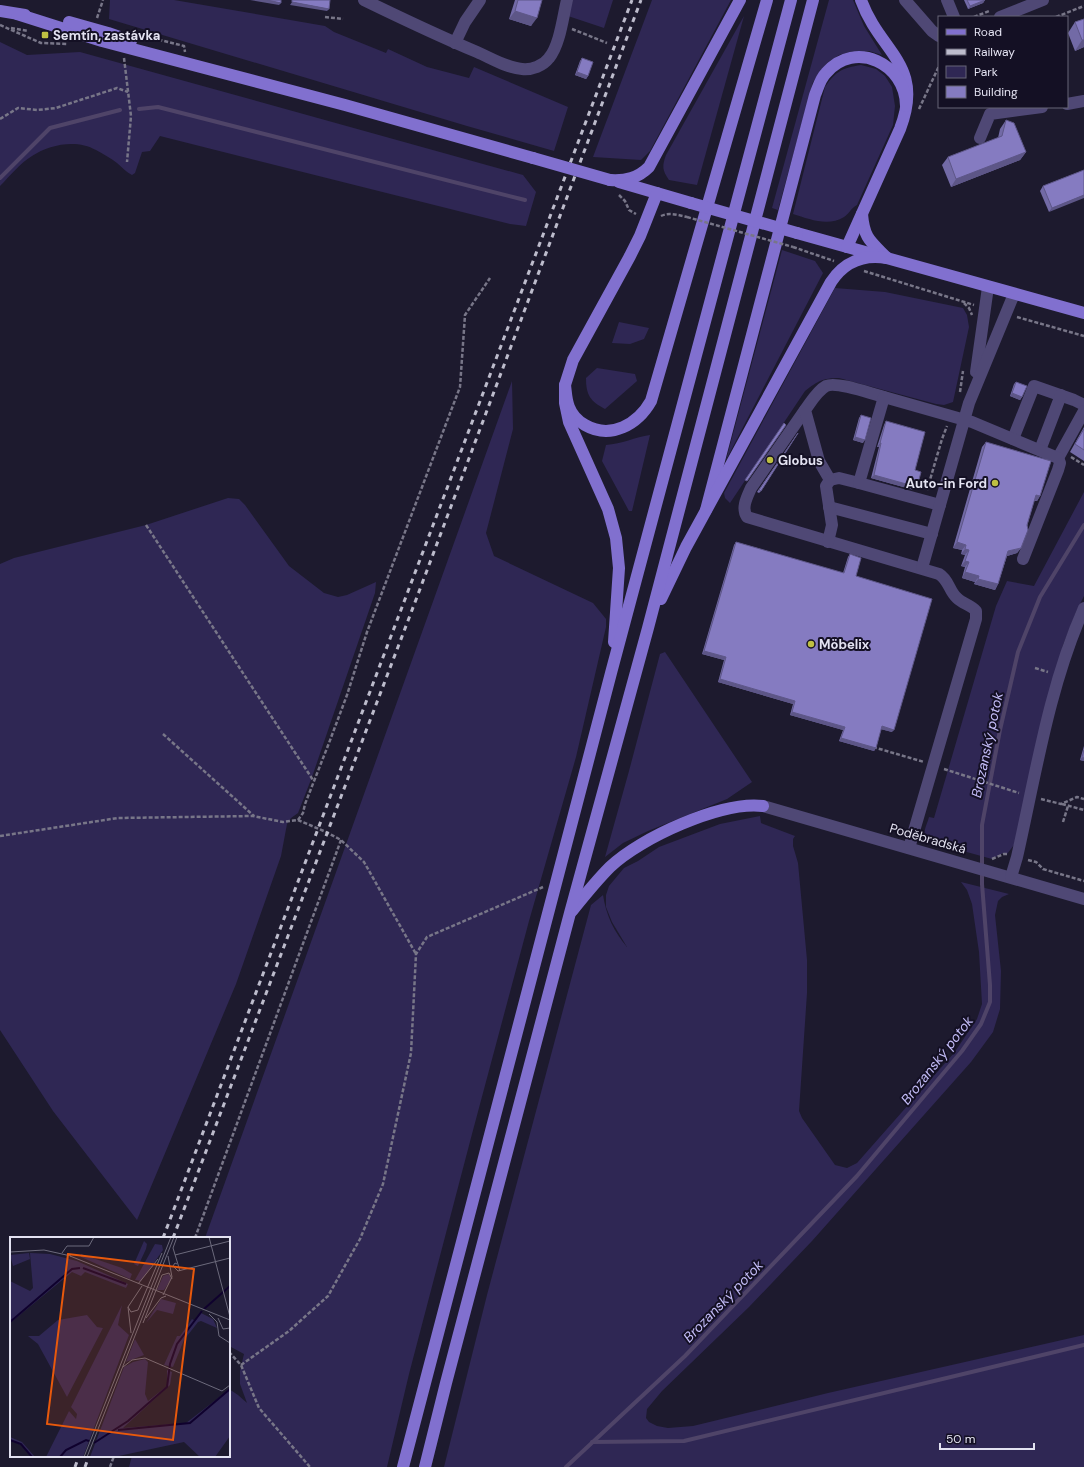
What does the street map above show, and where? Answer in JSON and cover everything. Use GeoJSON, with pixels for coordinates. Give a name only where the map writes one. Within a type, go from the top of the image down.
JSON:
{"type":"FeatureCollection","features":[{"type":"Feature","properties":{"kind":"main road"},"geometry":{"type":"LineString","coordinates":[[610,180],[623,181],[632,179],[649,167],[740,0]]}},
{"type":"Feature","properties":{"kind":"main road"},"geometry":{"type":"LineString","coordinates":[[565,385],[569,407],[574,416],[580,422],[595,429],[611,431],[627,426],[641,415],[651,401],[767,0]]}},
{"type":"Feature","properties":{"kind":"main road"},"geometry":{"type":"LineString","coordinates":[[402,1467],[611,673],[791,0]]}},
{"type":"Feature","properties":{"kind":"main road"},"geometry":{"type":"LineString","coordinates":[[425,1467],[570,913],[648,628],[813,0]]}},
{"type":"Feature","properties":{"kind":"main road"},"geometry":{"type":"LineString","coordinates":[[847,247],[900,129],[906,106],[908,88],[902,68],[877,34],[860,0]]}},
{"type":"Feature","properties":{"kind":"main road"},"geometry":{"type":"LineString","coordinates":[[0,11],[67,22],[93,28],[187,62],[345,105],[1084,314]]}},
{"type":"Feature","properties":{"kind":"main road"},"geometry":{"type":"LineString","coordinates":[[706,510],[815,95],[821,81],[825,73],[842,61],[863,57],[874,60],[883,63],[900,80],[905,90],[906,106]]}},
{"type":"Feature","properties":{"kind":"main road"},"geometry":{"type":"LineString","coordinates":[[611,673],[618,576],[618,553],[616,538],[608,509],[569,422],[565,403],[565,385],[572,360],[630,256],[640,236],[657,193]]}},
{"type":"Feature","properties":{"kind":"main road"},"geometry":{"type":"LineString","coordinates":[[862,214],[863,224],[868,239],[887,258]]}},
{"type":"Feature","properties":{"kind":"main road"},"geometry":{"type":"LineString","coordinates":[[648,628],[677,566],[706,510],[834,277],[846,265],[858,260],[872,256],[887,258]]}},
{"type":"Feature","properties":{"kind":"main road"},"geometry":{"type":"LineString","coordinates":[[570,913],[611,867],[636,847],[650,839],[723,809],[748,805],[763,806]]}},
{"type":"Feature","properties":{"kind":"street"},"geometry":{"type":"LineString","coordinates":[[364,0],[456,43],[516,68],[525,69],[534,68],[549,58],[554,50],[567,0]]}},
{"type":"Feature","properties":{"kind":"street"},"geometry":{"type":"LineString","coordinates":[[456,43],[465,22],[480,0]]}},
{"type":"Feature","properties":{"kind":"street"},"geometry":{"type":"LineString","coordinates":[[905,0],[932,32],[938,35]]}},
{"type":"Feature","properties":{"kind":"street"},"geometry":{"type":"LineString","coordinates":[[947,0],[954,16]]}},
{"type":"Feature","properties":{"kind":"street"},"geometry":{"type":"LineString","coordinates":[[1003,16],[1044,0]]}},
{"type":"Feature","properties":{"kind":"street"},"geometry":{"type":"LineString","coordinates":[[1068,104],[1084,101]]}},
{"type":"Feature","properties":{"kind":"street"},"geometry":{"type":"LineString","coordinates":[[980,138],[990,114],[1035,108]]}},
{"type":"Feature","properties":{"kind":"street"},"geometry":{"type":"LineString","coordinates":[[922,568],[977,370],[988,286]]}},
{"type":"Feature","properties":{"kind":"street"},"geometry":{"type":"LineString","coordinates":[[969,403],[1014,294]]}},
{"type":"Feature","properties":{"kind":"street"},"geometry":{"type":"LineString","coordinates":[[909,848],[977,615],[975,609],[958,600],[943,577],[922,568],[828,542],[747,517],[744,513],[745,502],[751,488],[818,392],[830,385],[884,397],[952,415],[1058,458]]}},
{"type":"Feature","properties":{"kind":"street"},"geometry":{"type":"LineString","coordinates":[[1013,439],[1034,386],[1084,405]]}},
{"type":"Feature","properties":{"kind":"street"},"geometry":{"type":"LineString","coordinates":[[1040,450],[1061,395]]}},
{"type":"Feature","properties":{"kind":"street"},"geometry":{"type":"LineString","coordinates":[[859,483],[884,397]]}},
{"type":"Feature","properties":{"kind":"street"},"geometry":{"type":"LineString","coordinates":[[805,410],[819,461],[830,480]]}},
{"type":"Feature","properties":{"kind":"street"},"geometry":{"type":"LineString","coordinates":[[1023,559],[1058,470],[1060,463],[1058,458],[1084,410]]}},
{"type":"Feature","properties":{"kind":"street"},"geometry":{"type":"LineString","coordinates":[[828,542],[832,525],[826,486],[830,480],[839,478],[940,505]]}},
{"type":"Feature","properties":{"kind":"street"},"geometry":{"type":"LineString","coordinates":[[829,507],[932,534]]}},
{"type":"Feature","properties":{"kind":"street"},"geometry":{"type":"LineString","coordinates":[[1011,877],[1017,857],[1046,721],[1059,675],[1084,608]]}},
{"type":"Feature","properties":{"kind":"street","name":"Poděbradská"},"geometry":{"type":"LineString","coordinates":[[763,806],[970,865],[990,865],[1011,877],[1084,898]]}},
{"type":"Feature","properties":{"kind":"path"},"geometry":{"type":"LineString","coordinates":[[1059,16],[1084,6]]}},
{"type":"Feature","properties":{"kind":"path"},"geometry":{"type":"LineString","coordinates":[[325,17],[343,19]]}},
{"type":"Feature","properties":{"kind":"path"},"geometry":{"type":"LineString","coordinates":[[0,25],[30,32]]}},
{"type":"Feature","properties":{"kind":"path"},"geometry":{"type":"LineString","coordinates":[[561,25],[607,43]]}},
{"type":"Feature","properties":{"kind":"path"},"geometry":{"type":"LineString","coordinates":[[7,27],[30,39],[41,42],[74,44]]}},
{"type":"Feature","properties":{"kind":"path"},"geometry":{"type":"LineString","coordinates":[[139,35],[184,46],[187,62]]}},
{"type":"Feature","properties":{"kind":"path"},"geometry":{"type":"LineString","coordinates":[[50,39],[52,43]]}},
{"type":"Feature","properties":{"kind":"path"},"geometry":{"type":"LineString","coordinates":[[124,55],[131,116],[127,162]]}},
{"type":"Feature","properties":{"kind":"path"},"geometry":{"type":"LineString","coordinates":[[0,119],[18,108],[37,110],[56,108],[117,88],[128,92]]}},
{"type":"Feature","properties":{"kind":"path"},"geometry":{"type":"LineString","coordinates":[[687,217],[793,247],[840,263]]}},
{"type":"Feature","properties":{"kind":"path"},"geometry":{"type":"LineString","coordinates":[[859,269],[975,305]]}},
{"type":"Feature","properties":{"kind":"path"},"geometry":{"type":"LineString","coordinates":[[298,820],[303,813],[304,804],[347,695],[367,632],[460,387],[465,315],[490,278]]}},
{"type":"Feature","properties":{"kind":"path"},"geometry":{"type":"LineString","coordinates":[[964,302],[969,308],[972,316]]}},
{"type":"Feature","properties":{"kind":"path"},"geometry":{"type":"LineString","coordinates":[[1014,316],[1084,336]]}},
{"type":"Feature","properties":{"kind":"path"},"geometry":{"type":"LineString","coordinates":[[924,501],[942,439],[958,399],[964,369]]}},
{"type":"Feature","properties":{"kind":"path"},"geometry":{"type":"LineString","coordinates":[[146,524],[313,781]]}},
{"type":"Feature","properties":{"kind":"path"},"geometry":{"type":"LineString","coordinates":[[162,734],[255,816]]}},
{"type":"Feature","properties":{"kind":"path"},"geometry":{"type":"LineString","coordinates":[[981,781],[995,785]]}},
{"type":"Feature","properties":{"kind":"path"},"geometry":{"type":"LineString","coordinates":[[1061,804],[1084,810]]}},
{"type":"Feature","properties":{"kind":"path"},"geometry":{"type":"LineString","coordinates":[[1063,822],[1068,806]]}},
{"type":"Feature","properties":{"kind":"path"},"geometry":{"type":"LineString","coordinates":[[0,836],[118,818],[255,816],[283,822],[298,820],[341,840],[364,862],[416,954]]}},
{"type":"Feature","properties":{"kind":"path"},"geometry":{"type":"LineString","coordinates":[[195,1237],[341,840]]}},
{"type":"Feature","properties":{"kind":"path"},"geometry":{"type":"LineString","coordinates":[[990,865],[1004,854],[1036,862],[1043,869],[1084,881]]}},
{"type":"Feature","properties":{"kind":"path"},"geometry":{"type":"LineString","coordinates":[[241,1364],[289,1331],[328,1296],[360,1238],[382,1184],[411,1053],[416,954],[427,937],[556,881]]}},
{"type":"Feature","properties":{"kind":"path"},"geometry":{"type":"LineString","coordinates":[[230,1353],[241,1364],[259,1408],[310,1467]]}},
{"type":"Feature","properties":{"kind":"path"},"geometry":{"type":"LineString","coordinates":[[110,1467],[114,1457]]}},
{"type":"Feature","properties":{"kind":"green space"},"geometry":{"type":"Polygon","coordinates":[[[110,0],[174,0],[325,26],[334,32],[386,53],[388,49],[427,67],[469,78],[474,67],[568,107],[554,151],[109,19],[110,0]]]}},
{"type":"Feature","properties":{"kind":"green space"},"geometry":{"type":"Polygon","coordinates":[[[573,0],[613,0],[604,28],[568,16],[573,0]]]}},
{"type":"Feature","properties":{"kind":"green space"},"geometry":{"type":"Polygon","coordinates":[[[652,0],[731,0],[650,151],[641,160],[593,157],[652,0]]]}},
{"type":"Feature","properties":{"kind":"green space"},"geometry":{"type":"Polygon","coordinates":[[[829,0],[853,0],[864,26],[882,55],[869,51],[853,51],[839,55],[827,63],[813,82],[778,210],[772,208],[829,0]]]}},
{"type":"Feature","properties":{"kind":"green space"},"geometry":{"type":"Polygon","coordinates":[[[744,16],[697,185],[669,180],[663,168],[666,155],[744,16]]]}},
{"type":"Feature","properties":{"kind":"green space"},"geometry":{"type":"Polygon","coordinates":[[[0,42],[27,55],[80,52],[523,175],[536,192],[526,226],[510,224],[160,136],[150,151],[142,152],[135,173],[132,175],[112,159],[96,150],[81,145],[64,144],[47,148],[32,156],[19,166],[0,186],[0,42]]]}},
{"type":"Feature","properties":{"kind":"green space"},"geometry":{"type":"Polygon","coordinates":[[[861,65],[876,69],[885,76],[892,87],[895,106],[893,125],[857,205],[844,217],[838,220],[825,222],[793,214],[825,87],[840,71],[849,67],[861,65]]]}},
{"type":"Feature","properties":{"kind":"green space"},"geometry":{"type":"Polygon","coordinates":[[[782,250],[815,261],[823,273],[726,460],[782,250]]]}},
{"type":"Feature","properties":{"kind":"green space"},"geometry":{"type":"Polygon","coordinates":[[[835,288],[885,292],[963,308],[967,315],[969,327],[953,402],[944,405],[936,404],[839,378],[821,381],[805,391],[730,503],[725,498],[724,493],[835,288]]]}},
{"type":"Feature","properties":{"kind":"green space"},"geometry":{"type":"Polygon","coordinates":[[[619,322],[649,328],[644,339],[630,344],[612,343],[619,322]]]}},
{"type":"Feature","properties":{"kind":"green space"},"geometry":{"type":"Polygon","coordinates":[[[597,368],[635,374],[637,381],[605,409],[592,400],[587,389],[586,378],[597,368]]]}},
{"type":"Feature","properties":{"kind":"green space"},"geometry":{"type":"Polygon","coordinates":[[[512,381],[513,429],[486,533],[494,556],[593,603],[606,619],[606,627],[576,757],[529,921],[472,1134],[409,1374],[387,1467],[129,1467],[132,1457],[230,1457],[230,1390],[247,1403],[240,1384],[240,1371],[244,1354],[230,1345],[230,1237],[205,1237],[512,381]]]}},
{"type":"Feature","properties":{"kind":"green space"},"geometry":{"type":"Polygon","coordinates":[[[650,435],[632,511],[629,511],[602,461],[606,445],[650,435]]]}},
{"type":"Feature","properties":{"kind":"green space"},"geometry":{"type":"Polygon","coordinates":[[[1084,492],[1084,596],[1063,645],[1014,845],[1007,854],[1003,853],[992,859],[927,841],[924,832],[929,817],[934,818],[996,606],[1007,581],[1034,586],[1084,492]]]}},
{"type":"Feature","properties":{"kind":"green space"},"geometry":{"type":"Polygon","coordinates":[[[228,498],[239,499],[245,505],[289,566],[324,593],[338,597],[347,595],[376,582],[375,593],[312,777],[298,813],[291,818],[287,824],[281,856],[236,984],[137,1220],[53,1111],[0,1030],[0,564],[14,558],[146,525],[228,498]]]}},
{"type":"Feature","properties":{"kind":"green space"},"geometry":{"type":"Polygon","coordinates":[[[665,652],[752,782],[727,799],[648,831],[623,843],[605,857],[660,654],[665,652]]]}},
{"type":"Feature","properties":{"kind":"green space"},"geometry":{"type":"Polygon","coordinates":[[[760,816],[761,823],[795,836],[793,839],[793,846],[798,863],[807,960],[807,993],[799,1111],[802,1118],[835,1165],[847,1168],[857,1163],[954,1053],[977,1019],[982,1004],[979,952],[972,904],[967,890],[961,882],[1009,894],[1002,897],[998,901],[995,915],[1001,971],[1000,1009],[993,1032],[971,1062],[812,1241],[749,1307],[662,1391],[647,1409],[646,1418],[649,1422],[657,1426],[668,1428],[693,1426],[828,1393],[1084,1335],[1084,1467],[444,1467],[487,1295],[591,905],[603,895],[606,909],[611,923],[627,947],[612,922],[606,907],[606,895],[609,886],[624,868],[638,861],[659,847],[720,824],[760,816]]]}},
{"type":"Feature","properties":{"kind":"building"},"geometry":{"type":"Polygon","coordinates":[[[267,0],[281,0],[281,3],[267,0]]]}},
{"type":"Feature","properties":{"kind":"building"},"geometry":{"type":"Polygon","coordinates":[[[292,0],[330,0],[329,9],[292,2],[292,0]]]}},
{"type":"Feature","properties":{"kind":"building"},"geometry":{"type":"Polygon","coordinates":[[[518,0],[542,0],[537,18],[515,11],[518,0]]]}},
{"type":"Feature","properties":{"kind":"building"},"geometry":{"type":"Polygon","coordinates":[[[967,0],[985,0],[970,6],[967,0]]]}},
{"type":"Feature","properties":{"kind":"building"},"geometry":{"type":"Polygon","coordinates":[[[1084,19],[1084,40],[1082,40],[1075,22],[1084,19]]]}},
{"type":"Feature","properties":{"kind":"building"},"geometry":{"type":"Polygon","coordinates":[[[582,58],[593,62],[588,76],[577,72],[582,58]]]}},
{"type":"Feature","properties":{"kind":"building"},"geometry":{"type":"Polygon","coordinates":[[[1006,120],[1014,123],[1026,152],[956,179],[948,157],[1002,136],[1006,120]]]}},
{"type":"Feature","properties":{"kind":"building"},"geometry":{"type":"Polygon","coordinates":[[[1084,170],[1084,195],[1052,208],[1043,186],[1084,170]]]}},
{"type":"Feature","properties":{"kind":"building"},"geometry":{"type":"Polygon","coordinates":[[[1016,382],[1027,386],[1022,397],[1012,393],[1016,382]]]}},
{"type":"Feature","properties":{"kind":"building"},"geometry":{"type":"Polygon","coordinates":[[[861,415],[871,418],[865,440],[855,437],[861,415]]]}},
{"type":"Feature","properties":{"kind":"building"},"geometry":{"type":"Polygon","coordinates":[[[886,421],[925,432],[915,470],[921,472],[917,487],[874,475],[886,421]]]}},
{"type":"Feature","properties":{"kind":"building"},"geometry":{"type":"Polygon","coordinates":[[[784,423],[786,425],[747,481],[745,480],[784,423]]]}},
{"type":"Feature","properties":{"kind":"building"},"geometry":{"type":"Polygon","coordinates":[[[1084,429],[1084,450],[1075,444],[1084,429]]]}},
{"type":"Feature","properties":{"kind":"building"},"geometry":{"type":"Polygon","coordinates":[[[798,433],[761,491],[759,490],[798,433]]]}},
{"type":"Feature","properties":{"kind":"building"},"geometry":{"type":"Polygon","coordinates":[[[986,442],[1051,461],[1040,496],[1036,495],[1027,525],[1028,530],[1021,548],[1008,551],[998,584],[978,579],[979,576],[965,572],[969,562],[965,561],[969,550],[965,549],[966,545],[957,542],[986,442]]]}},
{"type":"Feature","properties":{"kind":"building","name":"Möbelix"},"geometry":{"type":"Polygon","coordinates":[[[736,542],[844,573],[850,554],[861,558],[856,576],[932,599],[894,730],[882,726],[876,748],[841,738],[845,727],[792,712],[795,701],[720,679],[726,657],[704,651],[736,542]]]}},
{"type":"Feature","properties":{"kind":"waterway"},"geometry":{"type":"LineString","coordinates":[[139,109],[158,107],[525,200]]}},
{"type":"Feature","properties":{"kind":"waterway"},"geometry":{"type":"LineString","coordinates":[[0,178],[50,128],[120,110]]}},
{"type":"Feature","properties":{"kind":"waterway","name":"Brozanský potok"},"geometry":{"type":"LineString","coordinates":[[566,1467],[685,1356],[857,1176],[962,1051],[981,1024],[990,1002],[982,884],[982,825],[1000,730],[1018,652],[1040,597],[1084,525]]}},
{"type":"Feature","properties":{"kind":"waterway"},"geometry":{"type":"LineString","coordinates":[[592,1442],[684,1441],[1084,1345]]}},
{"type":"Feature","properties":{"kind":"railway"},"geometry":{"type":"LineString","coordinates":[[163,1237],[632,0]]}},
{"type":"Feature","properties":{"kind":"railway"},"geometry":{"type":"LineString","coordinates":[[173,1237],[417,597],[641,0]]}},
{"type":"Feature","properties":{"kind":"railway"},"geometry":{"type":"LineString","coordinates":[[75,1467],[79,1457]]}},
{"type":"Feature","properties":{"kind":"railway"},"geometry":{"type":"LineString","coordinates":[[85,1467],[89,1457]]}},
{"type":"Feature","properties":{"kind":"place","name":"Semtín, zastávka"},"geometry":{"type":"Point","coordinates":[45,35]}},
{"type":"Feature","properties":{"kind":"place","name":"Globus"},"geometry":{"type":"Point","coordinates":[770,460]}},
{"type":"Feature","properties":{"kind":"place","name":"Auto-in Ford"},"geometry":{"type":"Point","coordinates":[995,483]}},
{"type":"Feature","properties":{"kind":"place","name":"Möbelix"},"geometry":{"type":"Point","coordinates":[811,644]}}]}
